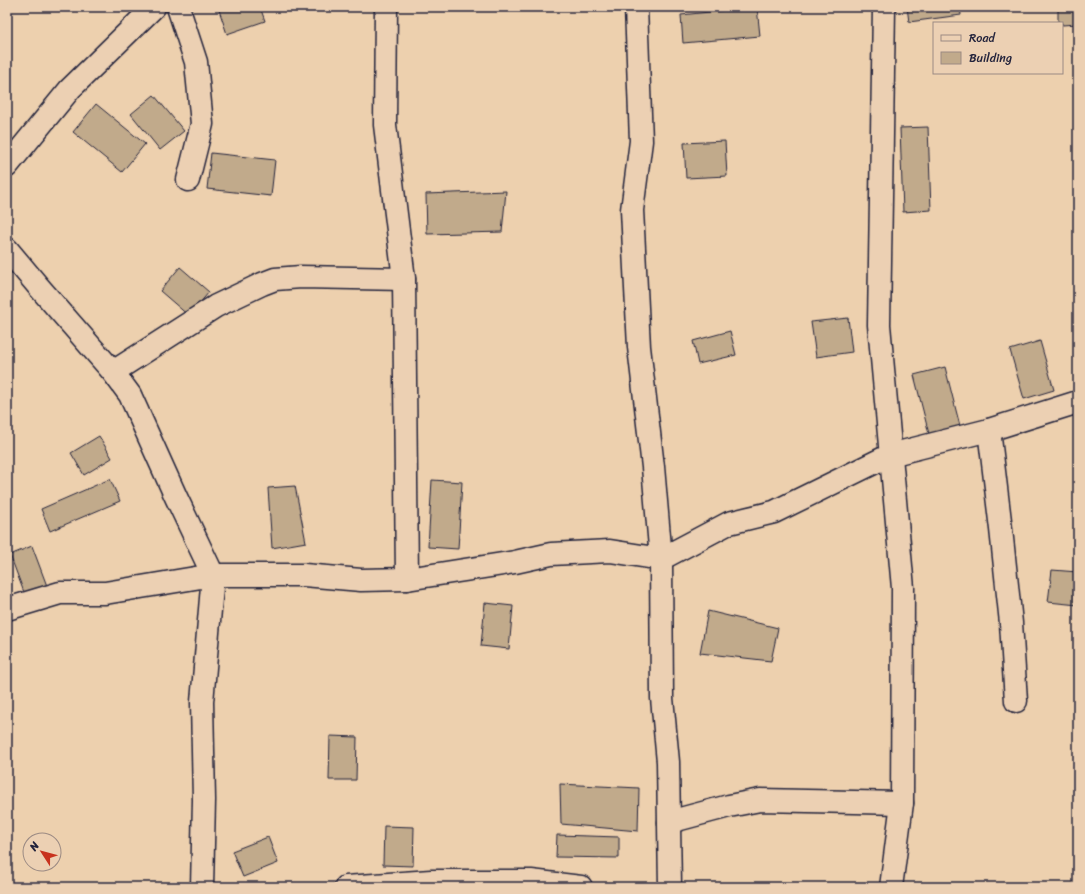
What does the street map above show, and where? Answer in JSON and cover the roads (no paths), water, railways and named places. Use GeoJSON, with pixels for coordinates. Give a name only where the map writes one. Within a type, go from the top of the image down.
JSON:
{"type":"FeatureCollection","features":[{"type":"Feature","properties":{"kind":"street"},"geometry":{"type":"LineString","coordinates":[[7,166],[70,89],[154,7]]}},
{"type":"Feature","properties":{"kind":"street"},"geometry":{"type":"LineString","coordinates":[[178,7],[196,62],[202,124],[188,180]]}},
{"type":"Feature","properties":{"kind":"street"},"geometry":{"type":"LineString","coordinates":[[386,7],[385,125],[404,279],[407,579]]}},
{"type":"Feature","properties":{"kind":"street"},"geometry":{"type":"LineString","coordinates":[[636,7],[641,140],[632,210],[639,347],[653,467],[661,559],[662,698],[668,762],[670,887]]}},
{"type":"Feature","properties":{"kind":"street"},"geometry":{"type":"LineString","coordinates":[[884,7],[879,325],[903,588],[902,803],[891,887]]}},
{"type":"Feature","properties":{"kind":"street"},"geometry":{"type":"LineString","coordinates":[[7,249],[113,372],[130,394],[213,575],[202,702],[204,800],[202,887]]}},
{"type":"Feature","properties":{"kind":"street"},"geometry":{"type":"LineString","coordinates":[[113,372],[216,306],[275,279],[301,276],[404,279]]}},
{"type":"Feature","properties":{"kind":"street"},"geometry":{"type":"LineString","coordinates":[[7,609],[60,593],[105,593],[213,575],[304,575],[361,580],[407,579],[515,562],[551,554],[610,551],[661,559],[729,523],[774,512],[890,455],[989,430],[1078,402]]}},
{"type":"Feature","properties":{"kind":"street"},"geometry":{"type":"LineString","coordinates":[[989,430],[1011,622],[1016,701]]}},
{"type":"Feature","properties":{"kind":"street"},"geometry":{"type":"LineString","coordinates":[[669,822],[728,806],[760,800],[902,803]]}},
{"type":"Feature","properties":{"kind":"street"},"geometry":{"type":"LineString","coordinates":[[346,887],[398,885],[431,880],[531,881],[581,887]]}}]}
